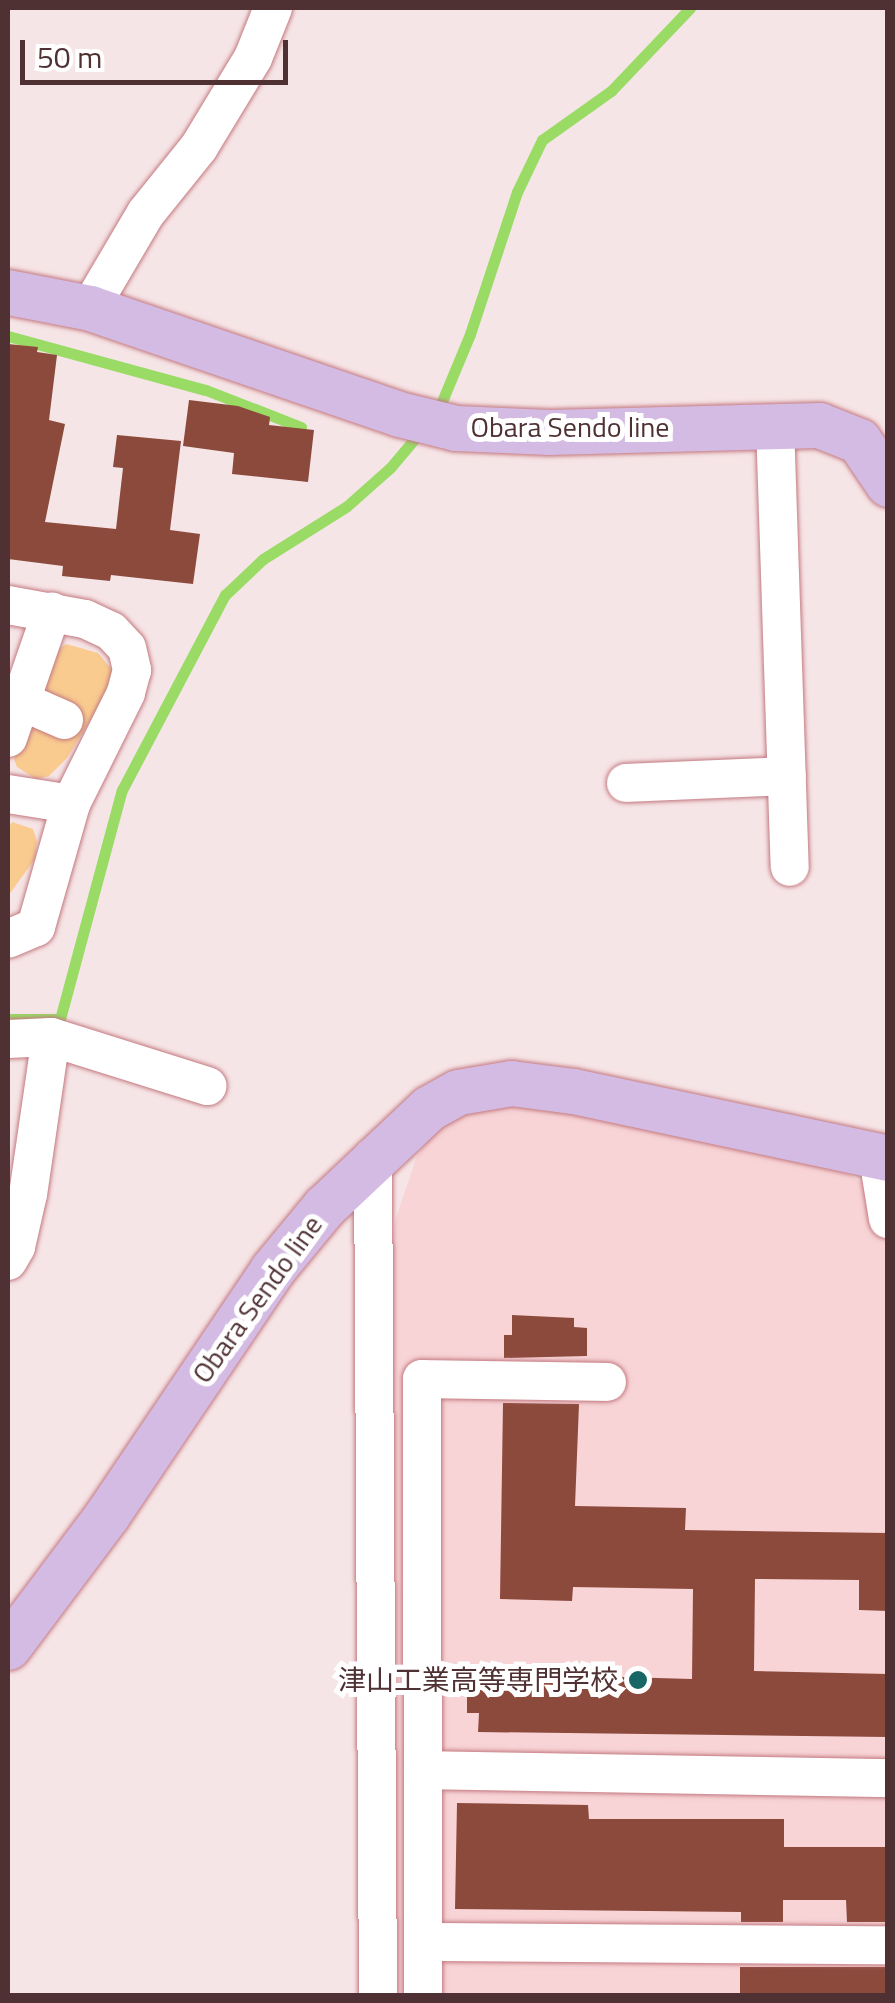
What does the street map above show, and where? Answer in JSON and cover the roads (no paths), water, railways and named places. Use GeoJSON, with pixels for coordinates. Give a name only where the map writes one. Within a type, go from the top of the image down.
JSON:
{"type":"FeatureCollection","features":[{"type":"Feature","properties":{"kind":"main road","name":"Obara Sendo line"},"geometry":{"type":"LineString","coordinates":[[8,292],[90,308],[399,414],[456,428],[549,432],[819,425],[873,437],[888,484]]}},
{"type":"Feature","properties":{"kind":"main road","name":"Obara Sendo line"},"geometry":{"type":"LineString","coordinates":[[8,1647],[107,1515],[272,1270],[324,1206],[429,1108],[458,1092],[511,1083],[574,1091],[883,1157]]}},
{"type":"Feature","properties":{"kind":"street"},"geometry":{"type":"LineString","coordinates":[[90,308],[146,213],[199,146],[244,73],[273,8]]}},
{"type":"Feature","properties":{"kind":"street"},"geometry":{"type":"LineString","coordinates":[[775,424],[790,867]]}},
{"type":"Feature","properties":{"kind":"street"},"geometry":{"type":"LineString","coordinates":[[8,605],[86,618],[111,631],[127,648],[132,670],[126,693],[71,804],[36,927],[8,939]]}},
{"type":"Feature","properties":{"kind":"street"},"geometry":{"type":"LineString","coordinates":[[8,738],[52,611]]}},
{"type":"Feature","properties":{"kind":"street"},"geometry":{"type":"LineString","coordinates":[[20,700],[64,720]]}},
{"type":"Feature","properties":{"kind":"street"},"geometry":{"type":"LineString","coordinates":[[626,783],[787,776]]}},
{"type":"Feature","properties":{"kind":"street"},"geometry":{"type":"LineString","coordinates":[[8,794],[71,804]]}},
{"type":"Feature","properties":{"kind":"street"},"geometry":{"type":"LineString","coordinates":[[8,1039],[51,1036],[207,1086]]}},
{"type":"Feature","properties":{"kind":"street"},"geometry":{"type":"LineString","coordinates":[[8,1260],[16,1247],[28,1194],[51,1036]]}},
{"type":"Feature","properties":{"kind":"street"},"geometry":{"type":"LineString","coordinates":[[373,1157],[378,1996]]}},
{"type":"Feature","properties":{"kind":"street"},"geometry":{"type":"LineString","coordinates":[[883,1157],[888,1219]]}},
{"type":"Feature","properties":{"kind":"street"},"geometry":{"type":"LineString","coordinates":[[424,1996],[422,1379],[606,1382]]}},
{"type":"Feature","properties":{"kind":"street"},"geometry":{"type":"LineString","coordinates":[[424,1770],[888,1778]]}},
{"type":"Feature","properties":{"kind":"street"},"geometry":{"type":"LineString","coordinates":[[423,1942],[888,1944]]}},
{"type":"Feature","properties":{"kind":"waterway"},"geometry":{"type":"LineString","coordinates":[[438,411],[470,334],[517,192],[542,140],[611,91],[690,8]]}},
{"type":"Feature","properties":{"kind":"waterway"},"geometry":{"type":"LineString","coordinates":[[8,336],[206,390],[301,427]]}},
{"type":"Feature","properties":{"kind":"waterway"},"geometry":{"type":"LineString","coordinates":[[8,1019],[60,1019],[122,790],[225,595],[263,559],[347,506],[390,468],[423,429]]}},
{"type":"Feature","properties":{"kind":"place","name":"津山工業高等専門学校"},"geometry":{"type":"Point","coordinates":[638,1680]}}]}
